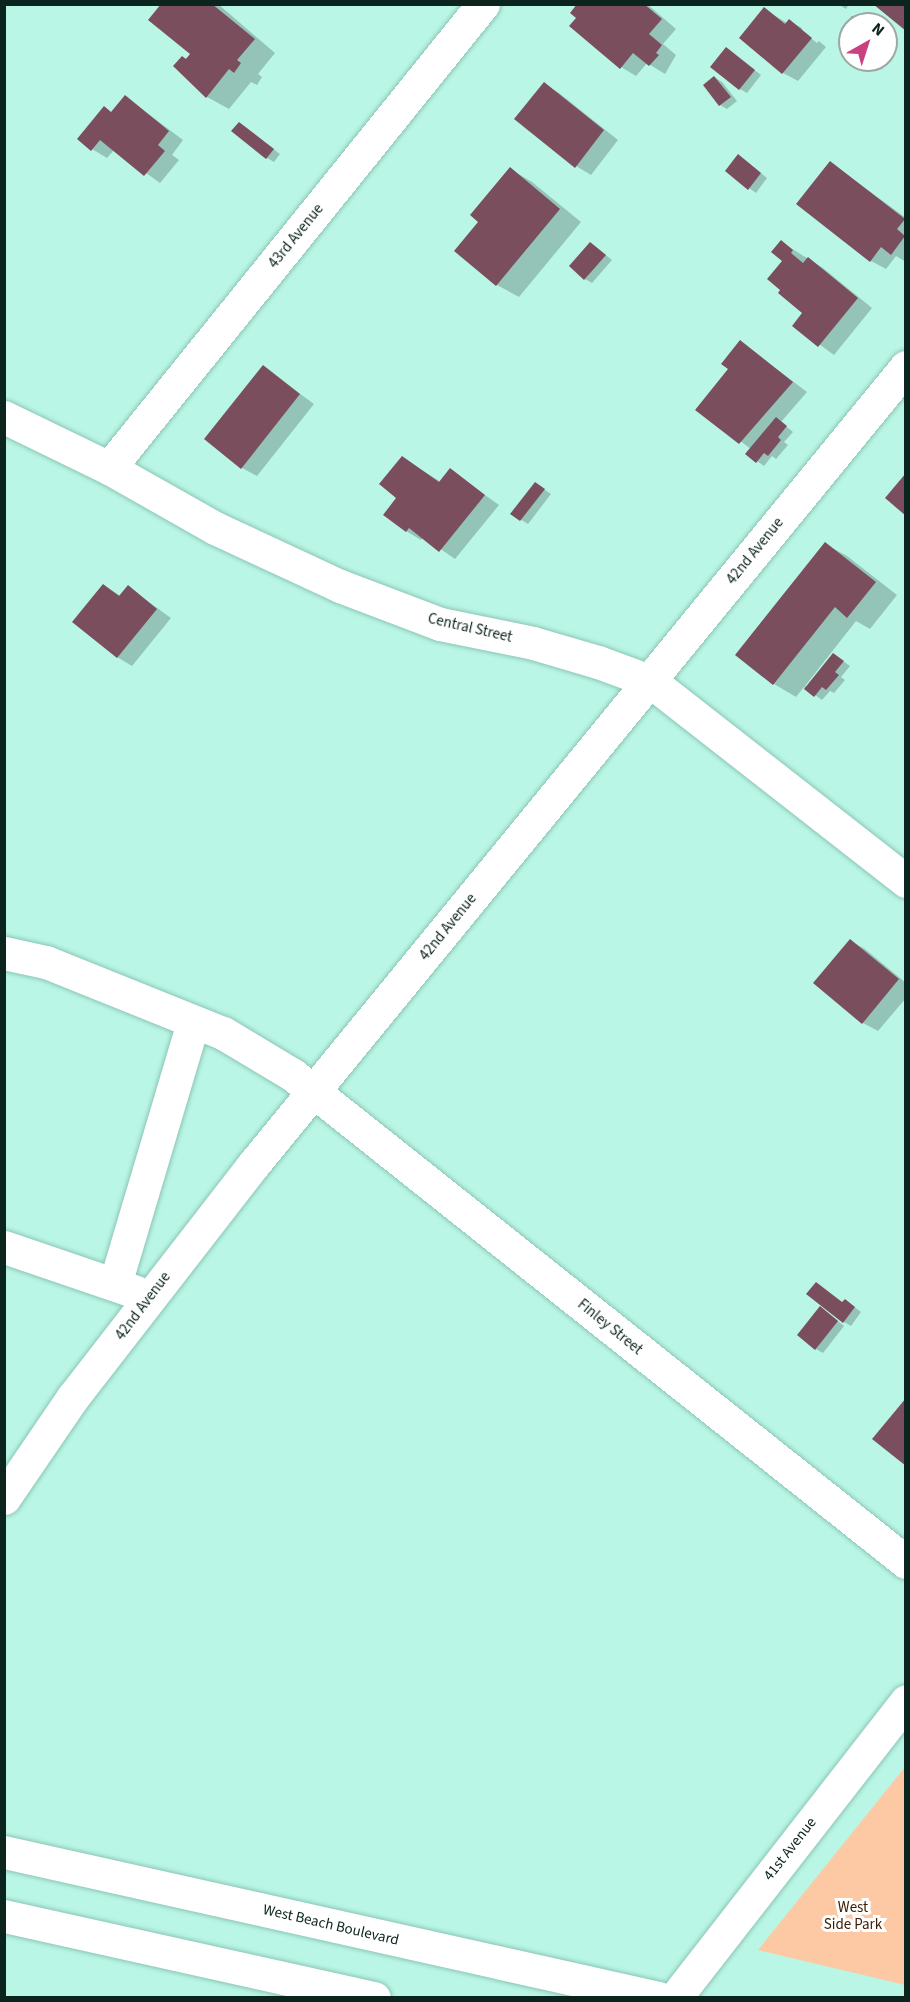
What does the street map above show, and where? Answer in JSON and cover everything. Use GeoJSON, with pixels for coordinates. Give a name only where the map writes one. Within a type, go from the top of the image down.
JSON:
{"type":"FeatureCollection","features":[{"type":"Feature","properties":{"kind":"street","name":"43rd Avenue"},"geometry":{"type":"LineString","coordinates":[[109,468],[483,4]]}},
{"type":"Feature","properties":{"kind":"street","name":"42nd Avenue"},"geometry":{"type":"LineString","coordinates":[[4,1498],[73,1397],[253,1165],[906,367]]}},
{"type":"Feature","properties":{"kind":"street","name":"Central Street"},"geometry":{"type":"LineString","coordinates":[[4,417],[109,468],[215,528],[340,586],[440,624],[533,643],[598,662],[650,681],[906,881]]}},
{"type":"Feature","properties":{"kind":"street","name":"Finley Street"},"geometry":{"type":"LineString","coordinates":[[4,953],[46,962],[223,1033],[293,1075],[906,1562]]}},
{"type":"Feature","properties":{"kind":"street"},"geometry":{"type":"LineString","coordinates":[[115,1284],[193,1022]]}},
{"type":"Feature","properties":{"kind":"street"},"geometry":{"type":"LineString","coordinates":[[4,1246],[150,1296]]}},
{"type":"Feature","properties":{"kind":"street","name":"41st Avenue"},"geometry":{"type":"LineString","coordinates":[[675,1998],[906,1701]]}},
{"type":"Feature","properties":{"kind":"street","name":"West Beach Boulevard"},"geometry":{"type":"LineString","coordinates":[[4,1852],[658,1998]]}},
{"type":"Feature","properties":{"kind":"street"},"geometry":{"type":"LineString","coordinates":[[4,1916],[374,1998]]}},
{"type":"Feature","properties":{"kind":"green space","name":"West Side Park"},"geometry":{"type":"Polygon","coordinates":[[[905,1767],[905,1985],[758,1950],[905,1767]]]}},
{"type":"Feature","properties":{"kind":"building"},"geometry":{"type":"Polygon","coordinates":[[[161,4],[212,4],[255,39],[237,60],[241,63],[234,73],[229,69],[206,98],[173,66],[182,56],[186,59],[190,54],[148,20],[161,4]]]}},
{"type":"Feature","properties":{"kind":"building"},"geometry":{"type":"Polygon","coordinates":[[[577,4],[644,4],[662,19],[649,34],[662,45],[656,53],[659,55],[649,66],[633,53],[620,69],[569,26],[576,18],[570,13],[577,4]]]}},
{"type":"Feature","properties":{"kind":"building"},"geometry":{"type":"Polygon","coordinates":[[[873,4],[906,4],[906,31],[898,24],[898,12],[883,12],[873,4]]]}},
{"type":"Feature","properties":{"kind":"building"},"geometry":{"type":"Polygon","coordinates":[[[764,7],[785,24],[789,19],[812,38],[782,74],[739,38],[764,7]]]}},
{"type":"Feature","properties":{"kind":"building"},"geometry":{"type":"Polygon","coordinates":[[[726,47],[755,70],[739,90],[710,67],[726,47]]]}},
{"type":"Feature","properties":{"kind":"building"},"geometry":{"type":"Polygon","coordinates":[[[714,76],[731,97],[719,106],[703,85],[714,76]]]}},
{"type":"Feature","properties":{"kind":"building"},"geometry":{"type":"Polygon","coordinates":[[[544,82],[604,130],[575,168],[514,119],[544,82]]]}},
{"type":"Feature","properties":{"kind":"building"},"geometry":{"type":"Polygon","coordinates":[[[125,95],[169,131],[158,145],[165,151],[144,176],[100,140],[91,151],[77,139],[104,106],[111,112],[125,95]]]}},
{"type":"Feature","properties":{"kind":"building"},"geometry":{"type":"Polygon","coordinates":[[[239,122],[274,149],[266,159],[231,131],[239,122]]]}},
{"type":"Feature","properties":{"kind":"building"},"geometry":{"type":"Polygon","coordinates":[[[738,154],[761,173],[748,190],[725,171],[738,154]]]}},
{"type":"Feature","properties":{"kind":"building"},"geometry":{"type":"Polygon","coordinates":[[[830,161],[905,219],[897,229],[905,236],[891,255],[881,247],[870,262],[796,204],[830,161]]]}},
{"type":"Feature","properties":{"kind":"building"},"geometry":{"type":"Polygon","coordinates":[[[510,167],[560,209],[496,286],[454,251],[478,222],[470,215],[510,167]]]}},
{"type":"Feature","properties":{"kind":"building"},"geometry":{"type":"Polygon","coordinates":[[[781,240],[803,263],[808,257],[858,298],[818,347],[792,326],[802,313],[778,293],[780,290],[767,279],[782,261],[771,252],[781,240]]]}},
{"type":"Feature","properties":{"kind":"building"},"geometry":{"type":"Polygon","coordinates":[[[590,242],[606,255],[584,280],[569,266],[590,242]]]}},
{"type":"Feature","properties":{"kind":"building"},"geometry":{"type":"Polygon","coordinates":[[[740,340],[793,382],[739,444],[695,410],[728,369],[721,364],[740,340]]]}},
{"type":"Feature","properties":{"kind":"building"},"geometry":{"type":"Polygon","coordinates":[[[263,365],[300,394],[241,469],[204,439],[263,365]]]}},
{"type":"Feature","properties":{"kind":"building"},"geometry":{"type":"Polygon","coordinates":[[[776,417],[787,426],[778,437],[781,440],[768,456],[764,453],[756,463],[745,454],[776,417]]]}},
{"type":"Feature","properties":{"kind":"building"},"geometry":{"type":"Polygon","coordinates":[[[402,456],[439,482],[450,468],[485,495],[439,552],[409,528],[406,532],[383,515],[396,498],[379,484],[402,456]]]}},
{"type":"Feature","properties":{"kind":"building"},"geometry":{"type":"Polygon","coordinates":[[[906,473],[906,516],[885,498],[906,473]]]}},
{"type":"Feature","properties":{"kind":"building"},"geometry":{"type":"Polygon","coordinates":[[[535,482],[545,489],[520,521],[510,514],[535,482]]]}},
{"type":"Feature","properties":{"kind":"building"},"geometry":{"type":"Polygon","coordinates":[[[825,542],[876,582],[847,618],[835,607],[773,685],[735,655],[825,542]]]}},
{"type":"Feature","properties":{"kind":"building"},"geometry":{"type":"Polygon","coordinates":[[[103,584],[119,596],[128,585],[157,609],[117,658],[72,622],[103,584]]]}},
{"type":"Feature","properties":{"kind":"building"},"geometry":{"type":"Polygon","coordinates":[[[833,653],[844,661],[835,672],[839,675],[826,690],[822,687],[814,697],[804,689],[833,653]]]}},
{"type":"Feature","properties":{"kind":"building"},"geometry":{"type":"Polygon","coordinates":[[[850,939],[899,979],[862,1024],[813,983],[850,939]]]}},
{"type":"Feature","properties":{"kind":"building"},"geometry":{"type":"Polygon","coordinates":[[[816,1282],[842,1302],[845,1299],[855,1307],[843,1323],[806,1294],[816,1282]]]}},
{"type":"Feature","properties":{"kind":"building"},"geometry":{"type":"Polygon","coordinates":[[[820,1306],[838,1321],[815,1350],[797,1335],[820,1306]]]}},
{"type":"Feature","properties":{"kind":"building"},"geometry":{"type":"Polygon","coordinates":[[[906,1398],[906,1466],[872,1439],[906,1398]]]}}]}
